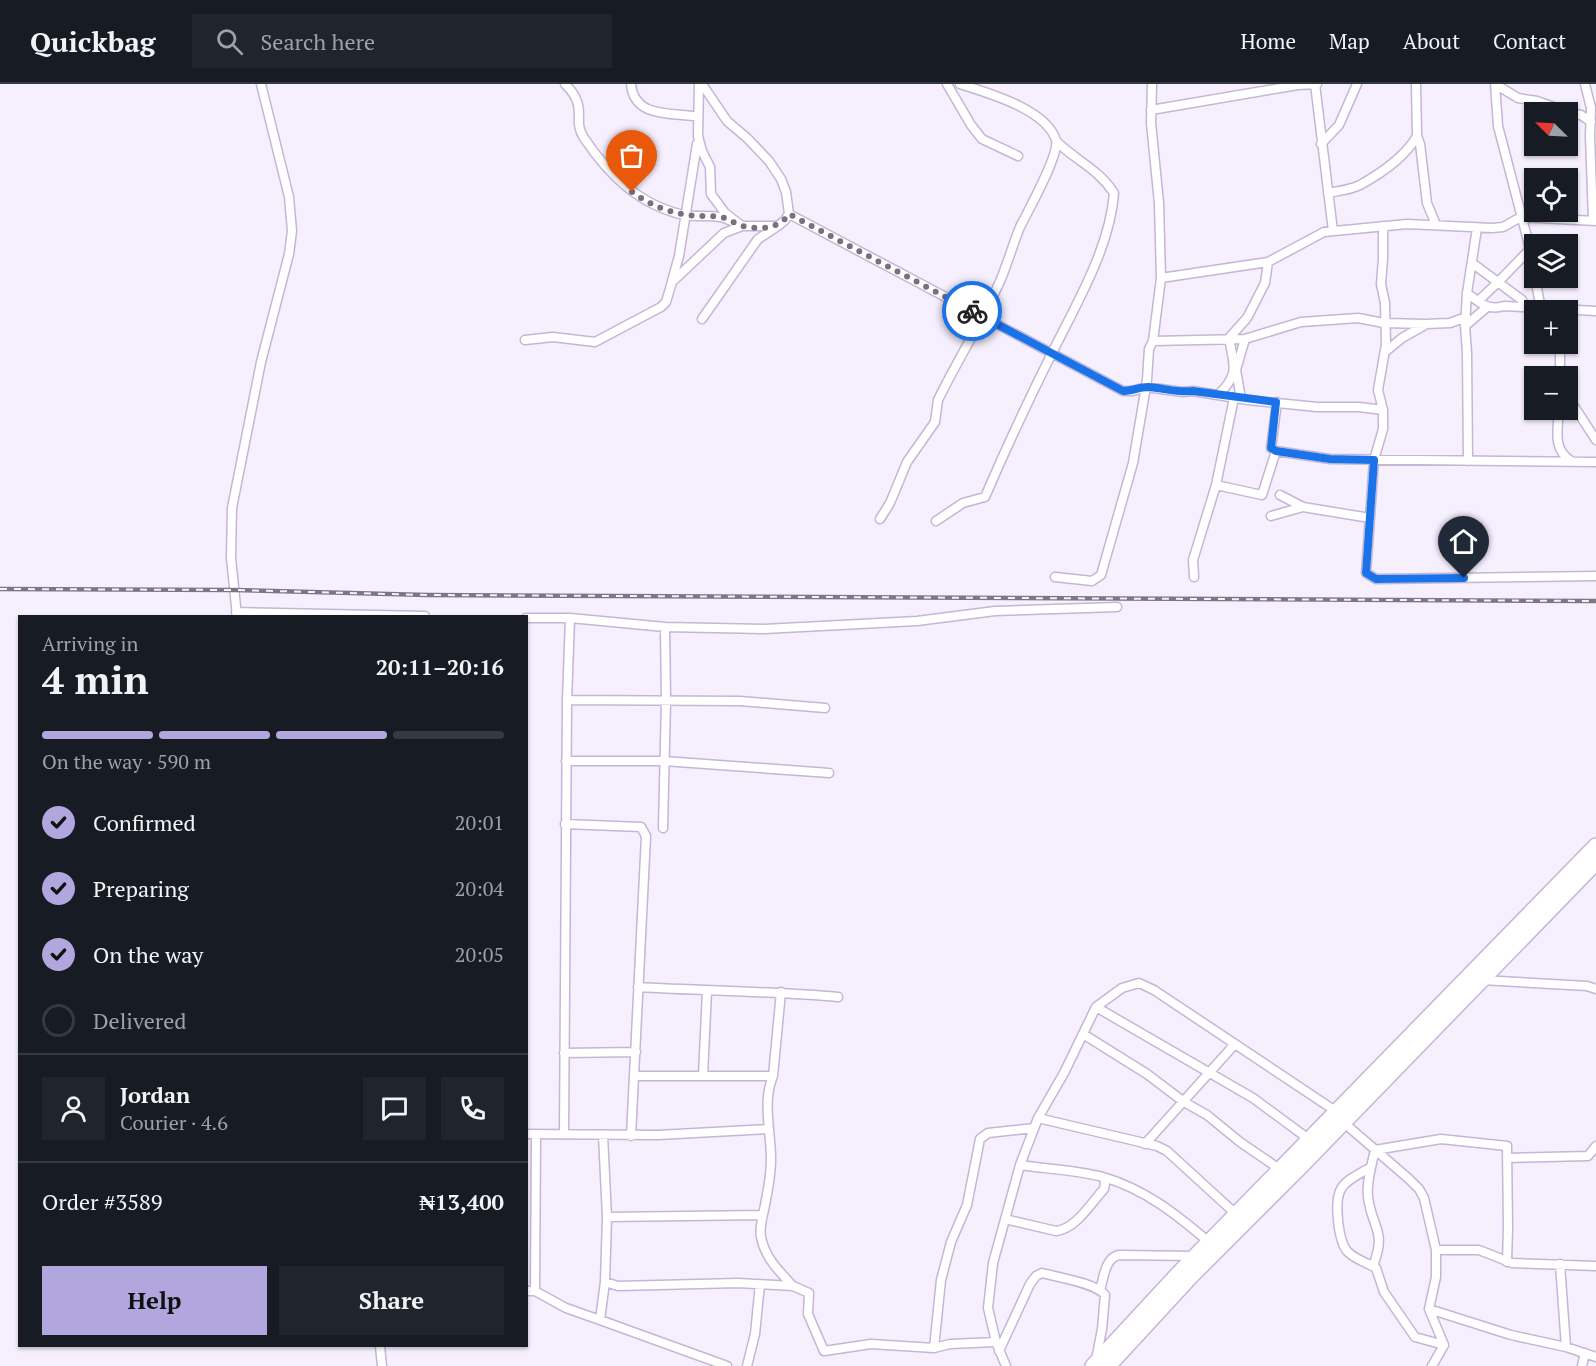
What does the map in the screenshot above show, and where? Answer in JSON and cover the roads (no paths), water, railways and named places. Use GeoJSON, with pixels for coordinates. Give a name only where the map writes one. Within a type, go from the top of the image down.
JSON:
{"type":"FeatureCollection","features":[{"type":"Feature","properties":{"kind":"highway"},"geometry":{"type":"LineString","coordinates":[[1099,1365],[1165,1304],[1596,846]]}},
{"type":"Feature","properties":{"kind":"highway"},"geometry":{"type":"LineString","coordinates":[[1099,1365],[1195,1256],[1310,1140],[1340,1117],[1481,980],[1596,862]]}},
{"type":"Feature","properties":{"kind":"street"},"geometry":{"type":"LineString","coordinates":[[261,84],[290,197],[292,231],[261,362],[232,508],[231,558],[236,614],[292,615]]}},
{"type":"Feature","properties":{"kind":"street"},"geometry":{"type":"LineString","coordinates":[[566,84],[577,99],[578,126],[583,137],[612,173],[632,192],[650,204],[686,215],[722,217],[742,226]]}},
{"type":"Feature","properties":{"kind":"street"},"geometry":{"type":"LineString","coordinates":[[622,84],[632,87],[637,101],[646,110],[698,117]]}},
{"type":"Feature","properties":{"kind":"street"},"geometry":{"type":"LineString","coordinates":[[525,340],[553,337],[595,342],[631,324],[666,302],[679,256],[686,215],[698,136],[700,84]]}},
{"type":"Feature","properties":{"kind":"street"},"geometry":{"type":"LineString","coordinates":[[700,84],[727,121],[770,161],[786,192],[789,214],[778,226],[758,239],[702,318]]}},
{"type":"Feature","properties":{"kind":"street"},"geometry":{"type":"LineString","coordinates":[[947,84],[982,139],[1018,156]]}},
{"type":"Feature","properties":{"kind":"street"},"geometry":{"type":"LineString","coordinates":[[936,521],[963,503],[985,497],[1013,431],[1029,403],[1084,288],[1108,232],[1114,193],[1084,162],[1068,153],[1057,142],[1051,130],[1025,108],[997,95],[960,84]]}},
{"type":"Feature","properties":{"kind":"street"},"geometry":{"type":"LineString","coordinates":[[1055,577],[1092,581],[1101,575],[1133,463],[1161,278],[1159,203],[1151,110],[1152,84]]}},
{"type":"Feature","properties":{"kind":"street"},"geometry":{"type":"LineString","coordinates":[[1151,110],[1298,85],[1316,84],[1333,231]]}},
{"type":"Feature","properties":{"kind":"street"},"geometry":{"type":"LineString","coordinates":[[1322,144],[1339,125],[1357,84]]}},
{"type":"Feature","properties":{"kind":"street"},"geometry":{"type":"LineString","coordinates":[[1416,84],[1417,136],[1427,202],[1436,225]]}},
{"type":"Feature","properties":{"kind":"street"},"geometry":{"type":"LineString","coordinates":[[1495,84],[1518,98],[1537,101],[1581,115],[1591,122]]}},
{"type":"Feature","properties":{"kind":"street"},"geometry":{"type":"LineString","coordinates":[[1495,84],[1498,126],[1526,234]]}},
{"type":"Feature","properties":{"kind":"street"},"geometry":{"type":"LineString","coordinates":[[1161,278],[1268,262],[1324,232],[1407,224],[1477,228],[1503,226],[1521,217],[1594,220],[1593,135],[1591,108],[1585,84]]}},
{"type":"Feature","properties":{"kind":"street"},"geometry":{"type":"LineString","coordinates":[[698,136],[710,167],[711,194],[725,213],[742,226]]}},
{"type":"Feature","properties":{"kind":"street"},"geometry":{"type":"LineString","coordinates":[[1328,193],[1360,185],[1392,163],[1417,136]]}},
{"type":"Feature","properties":{"kind":"street"},"geometry":{"type":"LineString","coordinates":[[880,519],[890,503],[907,462],[935,422],[938,400],[1001,278],[1019,231],[1053,160],[1057,142]]}},
{"type":"Feature","properties":{"kind":"street"},"geometry":{"type":"LineString","coordinates":[[789,214],[1123,391],[1146,387],[1317,407],[1359,407],[1383,410]]}},
{"type":"Feature","properties":{"kind":"street"},"geometry":{"type":"LineString","coordinates":[[672,282],[724,233],[742,226],[778,226]]}},
{"type":"Feature","properties":{"kind":"street"},"geometry":{"type":"LineString","coordinates":[[1383,226],[1381,284],[1385,303],[1385,352],[1378,390],[1383,410],[1383,429],[1374,460],[1366,573],[1376,579],[1596,576]]}},
{"type":"Feature","properties":{"kind":"street"},"geometry":{"type":"LineString","coordinates":[[1468,461],[1467,293],[1477,228]]}},
{"type":"Feature","properties":{"kind":"street"},"geometry":{"type":"LineString","coordinates":[[1478,302],[1524,256]]}},
{"type":"Feature","properties":{"kind":"street"},"geometry":{"type":"LineString","coordinates":[[1229,338],[1247,318],[1265,283],[1268,262]]}},
{"type":"Feature","properties":{"kind":"street"},"geometry":{"type":"LineString","coordinates":[[1467,293],[1486,308],[1495,309],[1504,306],[1524,308],[1521,300],[1472,263]]}},
{"type":"Feature","properties":{"kind":"street"},"geometry":{"type":"LineString","coordinates":[[1153,341],[1245,339],[1300,322],[1358,318],[1384,323],[1450,323],[1466,321],[1486,308]]}},
{"type":"Feature","properties":{"kind":"street"},"geometry":{"type":"LineString","coordinates":[[1578,311],[1596,311]]}},
{"type":"Feature","properties":{"kind":"street"},"geometry":{"type":"LineString","coordinates":[[1385,352],[1402,338],[1426,324]]}},
{"type":"Feature","properties":{"kind":"street"},"geometry":{"type":"LineString","coordinates":[[1194,577],[1193,560],[1216,485],[1238,398],[1236,370],[1229,338]]}},
{"type":"Feature","properties":{"kind":"street"},"geometry":{"type":"LineString","coordinates":[[1218,395],[1229,384],[1236,370],[1245,339]]}},
{"type":"Feature","properties":{"kind":"street"},"geometry":{"type":"LineString","coordinates":[[1276,402],[1271,448],[1276,451],[1330,459],[1596,462]]}},
{"type":"Feature","properties":{"kind":"street"},"geometry":{"type":"LineString","coordinates":[[1578,406],[1579,413],[1596,440]]}},
{"type":"Feature","properties":{"kind":"street"},"geometry":{"type":"LineString","coordinates":[[1558,420],[1557,444],[1563,456],[1571,461]]}},
{"type":"Feature","properties":{"kind":"street"},"geometry":{"type":"LineString","coordinates":[[1216,485],[1262,495],[1276,451]]}},
{"type":"Feature","properties":{"kind":"street"},"geometry":{"type":"LineString","coordinates":[[1281,495],[1303,507],[1370,518]]}},
{"type":"Feature","properties":{"kind":"street"},"geometry":{"type":"LineString","coordinates":[[1271,516],[1303,507]]}},
{"type":"Feature","properties":{"kind":"street"},"geometry":{"type":"LineString","coordinates":[[528,618],[570,618],[665,627],[764,628],[917,621],[995,611],[1117,607]]}},
{"type":"Feature","properties":{"kind":"street"},"geometry":{"type":"LineString","coordinates":[[564,1134],[566,761],[570,618]]}},
{"type":"Feature","properties":{"kind":"street"},"geometry":{"type":"LineString","coordinates":[[663,828],[665,627]]}},
{"type":"Feature","properties":{"kind":"street"},"geometry":{"type":"LineString","coordinates":[[567,700],[740,701],[825,708]]}},
{"type":"Feature","properties":{"kind":"street"},"geometry":{"type":"LineString","coordinates":[[566,761],[663,761],[829,773]]}},
{"type":"Feature","properties":{"kind":"street"},"geometry":{"type":"LineString","coordinates":[[566,824],[641,827],[646,836],[631,1136]]}},
{"type":"Feature","properties":{"kind":"street"},"geometry":{"type":"LineString","coordinates":[[1481,980],[1587,986],[1596,989]]}},
{"type":"Feature","properties":{"kind":"street"},"geometry":{"type":"LineString","coordinates":[[1006,1366],[988,1308],[993,1263],[1020,1165],[1038,1118],[1064,1073],[1096,1007],[1122,988],[1139,983],[1154,990],[1235,1044],[1340,1117],[1419,1189],[1424,1198],[1436,1250],[1436,1277],[1429,1309],[1444,1345]]}},
{"type":"Feature","properties":{"kind":"street"},"geometry":{"type":"LineString","coordinates":[[638,987],[781,992],[838,997]]}},
{"type":"Feature","properties":{"kind":"street"},"geometry":{"type":"LineString","coordinates":[[703,1076],[707,991]]}},
{"type":"Feature","properties":{"kind":"street"},"geometry":{"type":"LineString","coordinates":[[781,992],[773,1076],[768,1088],[771,1159],[760,1224],[761,1237],[770,1261],[793,1286]]}},
{"type":"Feature","properties":{"kind":"street"},"geometry":{"type":"LineString","coordinates":[[1096,1007],[1253,1098],[1310,1140]]}},
{"type":"Feature","properties":{"kind":"street"},"geometry":{"type":"LineString","coordinates":[[1083,1034],[1207,1115],[1240,1143],[1281,1170]]}},
{"type":"Feature","properties":{"kind":"street"},"geometry":{"type":"LineString","coordinates":[[1145,1144],[1235,1044]]}},
{"type":"Feature","properties":{"kind":"street"},"geometry":{"type":"LineString","coordinates":[[564,1053],[636,1052]]}},
{"type":"Feature","properties":{"kind":"street"},"geometry":{"type":"LineString","coordinates":[[634,1076],[773,1076]]}},
{"type":"Feature","properties":{"kind":"street"},"geometry":{"type":"LineString","coordinates":[[1038,1118],[1167,1151],[1237,1215]]}},
{"type":"Feature","properties":{"kind":"street"},"geometry":{"type":"LineString","coordinates":[[934,1348],[941,1280],[951,1242],[967,1205],[980,1139],[988,1133],[1034,1128]]}},
{"type":"Feature","properties":{"kind":"street"},"geometry":{"type":"LineString","coordinates":[[528,1134],[631,1136],[768,1130]]}},
{"type":"Feature","properties":{"kind":"street"},"geometry":{"type":"LineString","coordinates":[[536,1134],[531,1291],[566,1308],[727,1366]]}},
{"type":"Feature","properties":{"kind":"street"},"geometry":{"type":"LineString","coordinates":[[600,1320],[605,1282],[607,1217],[603,1135]]}},
{"type":"Feature","properties":{"kind":"street"},"geometry":{"type":"LineString","coordinates":[[1375,1149],[1441,1138],[1505,1145],[1508,1148],[1507,1262]]}},
{"type":"Feature","properties":{"kind":"street"},"geometry":{"type":"LineString","coordinates":[[1507,1158],[1588,1156],[1596,1146]]}},
{"type":"Feature","properties":{"kind":"street"},"geometry":{"type":"LineString","coordinates":[[1373,1266],[1380,1237],[1367,1196],[1375,1149]]}},
{"type":"Feature","properties":{"kind":"street"},"geometry":{"type":"LineString","coordinates":[[1020,1165],[1103,1177],[1140,1191],[1167,1207],[1209,1242]]}},
{"type":"Feature","properties":{"kind":"street"},"geometry":{"type":"LineString","coordinates":[[1371,1167],[1341,1188],[1338,1210],[1344,1247],[1357,1259],[1377,1270],[1384,1292],[1415,1337],[1444,1345]]}},
{"type":"Feature","properties":{"kind":"street"},"geometry":{"type":"LineString","coordinates":[[1005,1219],[1056,1232],[1069,1227],[1104,1189],[1103,1177]]}},
{"type":"Feature","properties":{"kind":"street"},"geometry":{"type":"LineString","coordinates":[[607,1217],[763,1215]]}},
{"type":"Feature","properties":{"kind":"street"},"geometry":{"type":"LineString","coordinates":[[1436,1250],[1479,1250],[1507,1262],[1596,1266]]}},
{"type":"Feature","properties":{"kind":"street"},"geometry":{"type":"LineString","coordinates":[[1100,1290],[1108,1261],[1113,1256],[1195,1256]]}},
{"type":"Feature","properties":{"kind":"street"},"geometry":{"type":"LineString","coordinates":[[1560,1264],[1566,1347]]}},
{"type":"Feature","properties":{"kind":"street"},"geometry":{"type":"LineString","coordinates":[[998,1346],[1030,1284],[1038,1274],[1052,1276],[1100,1290],[1104,1295],[1099,1365]]}},
{"type":"Feature","properties":{"kind":"street"},"geometry":{"type":"LineString","coordinates":[[605,1282],[618,1286],[738,1283],[793,1286],[809,1293],[808,1314],[824,1351],[871,1344],[934,1348],[950,1344],[998,1346]]}},
{"type":"Feature","properties":{"kind":"street"},"geometry":{"type":"LineString","coordinates":[[747,1366],[755,1334],[760,1284]]}},
{"type":"Feature","properties":{"kind":"street"},"geometry":{"type":"LineString","coordinates":[[1429,1309],[1511,1335],[1566,1347],[1596,1357]]}},
{"type":"Feature","properties":{"kind":"street"},"geometry":{"type":"LineString","coordinates":[[1432,1366],[1444,1345]]}},
{"type":"Feature","properties":{"kind":"street"},"geometry":{"type":"LineString","coordinates":[[380,1347],[382,1366]]}},
{"type":"Feature","properties":{"kind":"street"},"geometry":{"type":"LineString","coordinates":[[1582,1366],[1585,1353]]}},
{"type":"Feature","properties":{"kind":"railway"},"geometry":{"type":"LineString","coordinates":[[0,589],[234,590],[427,595],[1596,601]]}}]}
